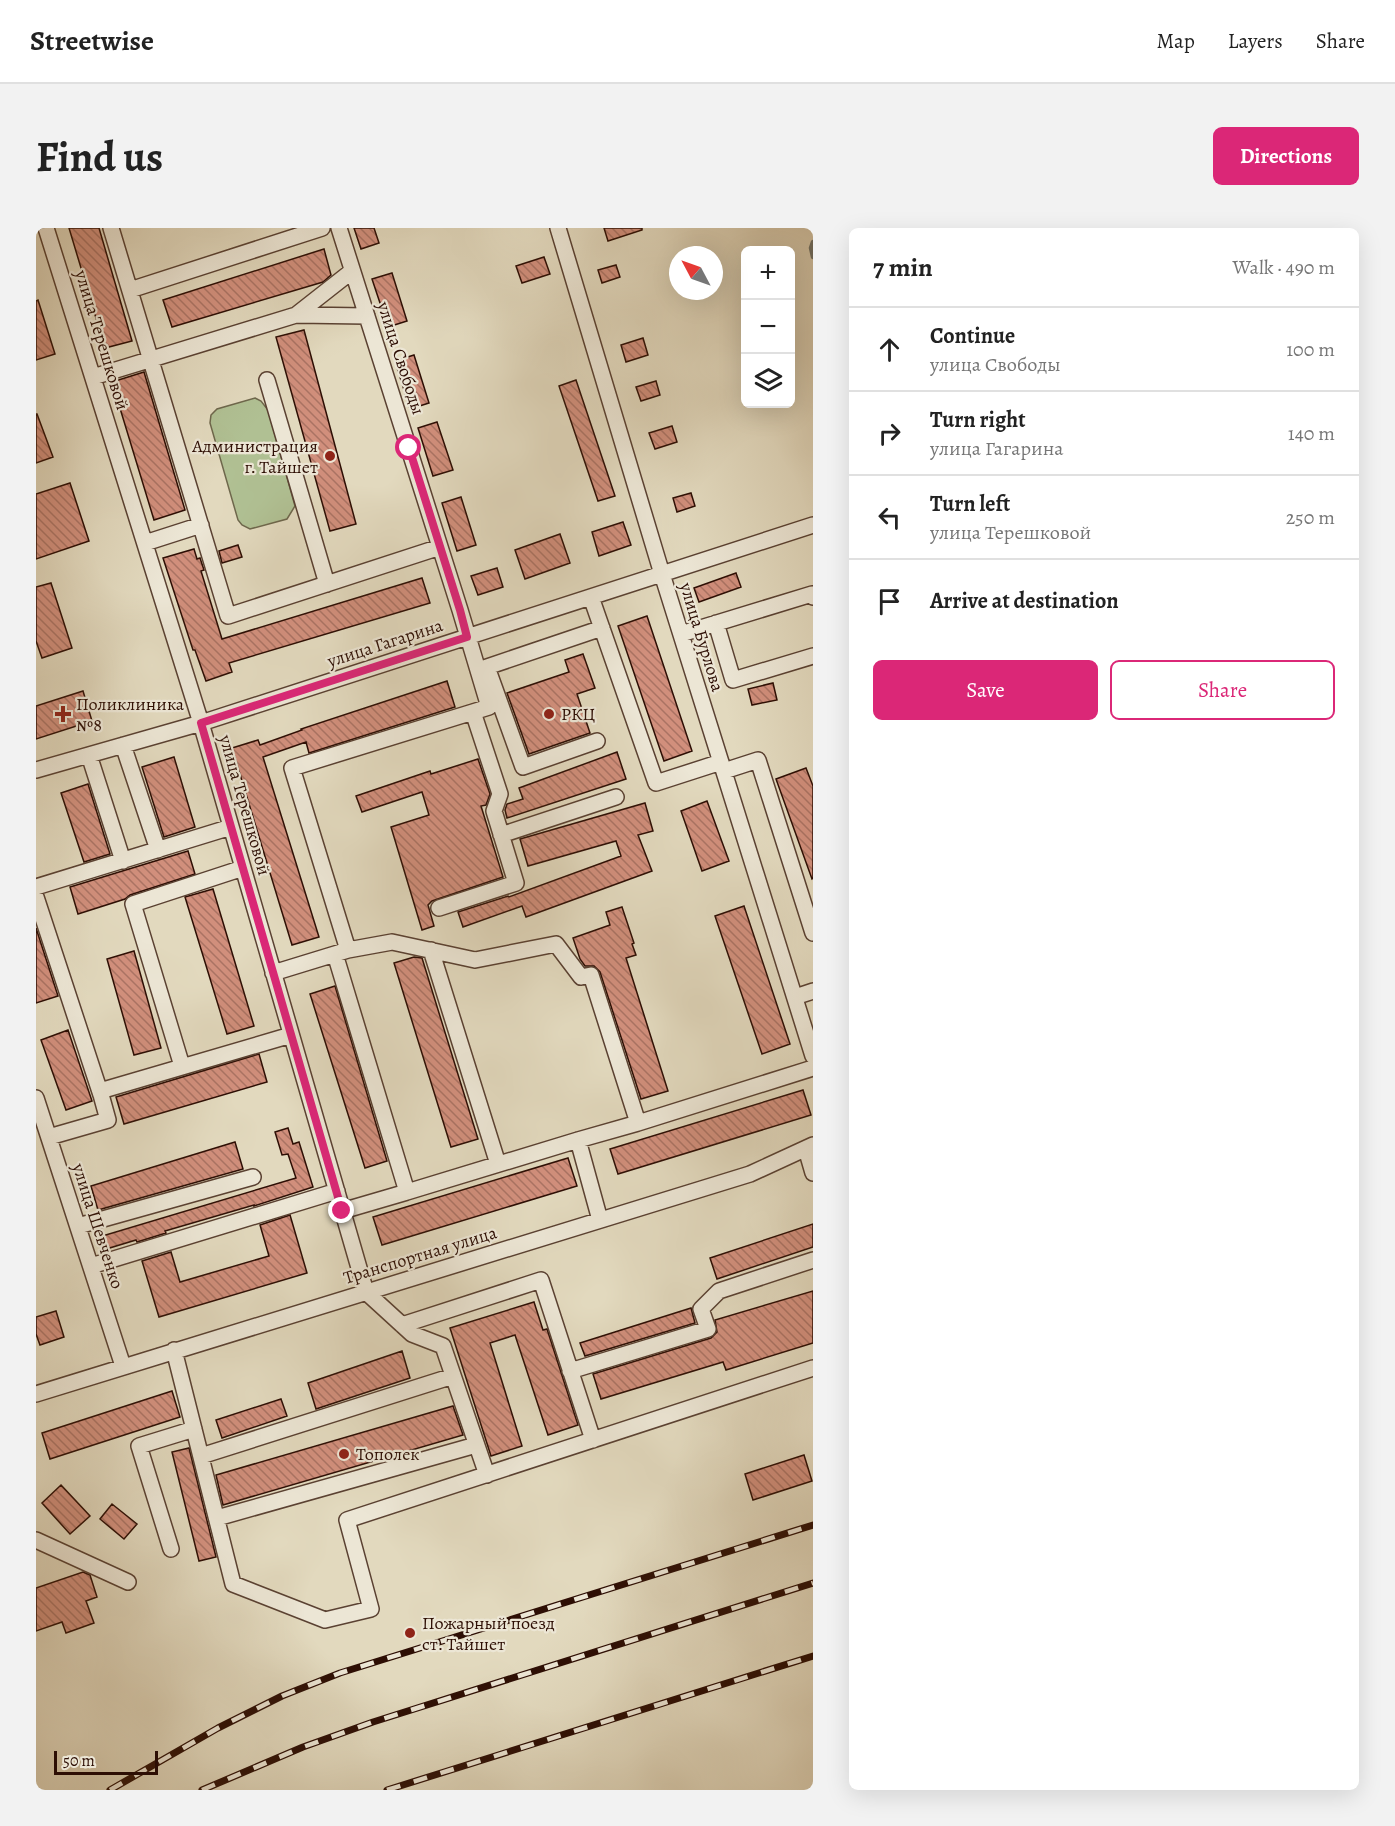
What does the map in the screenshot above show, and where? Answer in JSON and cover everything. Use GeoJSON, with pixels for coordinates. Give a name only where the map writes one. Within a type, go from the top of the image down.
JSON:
{"type":"FeatureCollection","features":[{"type":"Feature","properties":{"kind":"street","name":"улица Терешковой"},"geometry":{"type":"LineString","coordinates":[[46,228],[201,723],[366,1292]]}},
{"type":"Feature","properties":{"kind":"street"},"geometry":{"type":"LineString","coordinates":[[111,228],[228,615],[440,547]]}},
{"type":"Feature","properties":{"kind":"street"},"geometry":{"type":"LineString","coordinates":[[130,290],[322,228]]}},
{"type":"Feature","properties":{"kind":"street","name":"улица Свободы"},"geometry":{"type":"LineString","coordinates":[[339,228],[467,637],[482,668]]}},
{"type":"Feature","properties":{"kind":"street","name":"улица Бурлова"},"geometry":{"type":"LineString","coordinates":[[558,228],[662,574],[813,1056]]}},
{"type":"Feature","properties":{"kind":"street"},"geometry":{"type":"LineString","coordinates":[[296,315],[352,271]]}},
{"type":"Feature","properties":{"kind":"street"},"geometry":{"type":"LineString","coordinates":[[93,377],[296,315],[367,316]]}},
{"type":"Feature","properties":{"kind":"street"},"geometry":{"type":"LineString","coordinates":[[267,380],[327,584]]}},
{"type":"Feature","properties":{"kind":"street"},"geometry":{"type":"LineString","coordinates":[[145,543],[201,525]]}},
{"type":"Feature","properties":{"kind":"street","name":"улица Гагарина"},"geometry":{"type":"LineString","coordinates":[[36,770],[201,723],[813,525]]}},
{"type":"Feature","properties":{"kind":"street"},"geometry":{"type":"LineString","coordinates":[[681,634],[812,594],[813,597]]}},
{"type":"Feature","properties":{"kind":"street"},"geometry":{"type":"LineString","coordinates":[[591,597],[656,783],[758,760],[813,933]]}},
{"type":"Feature","properties":{"kind":"street"},"geometry":{"type":"LineString","coordinates":[[716,623],[733,680],[813,656]]}},
{"type":"Feature","properties":{"kind":"street"},"geometry":{"type":"LineString","coordinates":[[482,668],[602,628]]}},
{"type":"Feature","properties":{"kind":"street"},"geometry":{"type":"LineString","coordinates":[[407,1192],[292,768],[489,706],[482,668]]}},
{"type":"Feature","properties":{"kind":"street"},"geometry":{"type":"LineString","coordinates":[[482,668],[523,767],[597,741]]}},
{"type":"Feature","properties":{"kind":"street"},"geometry":{"type":"LineString","coordinates":[[439,908],[516,883],[494,811],[500,794],[473,712]]}},
{"type":"Feature","properties":{"kind":"street"},"geometry":{"type":"LineString","coordinates":[[123,745],[158,850]]}},
{"type":"Feature","properties":{"kind":"street"},"geometry":{"type":"LineString","coordinates":[[89,755],[123,861]]}},
{"type":"Feature","properties":{"kind":"street"},"geometry":{"type":"LineString","coordinates":[[501,835],[616,797]]}},
{"type":"Feature","properties":{"kind":"street"},"geometry":{"type":"LineString","coordinates":[[36,887],[231,827]]}},
{"type":"Feature","properties":{"kind":"street"},"geometry":{"type":"LineString","coordinates":[[182,1066],[133,904],[243,868]]}},
{"type":"Feature","properties":{"kind":"street"},"geometry":{"type":"LineString","coordinates":[[36,897],[108,1120],[49,1137]]}},
{"type":"Feature","properties":{"kind":"street"},"geometry":{"type":"LineString","coordinates":[[273,973],[342,952],[393,942],[475,960],[556,944],[581,977],[591,975],[638,1124]]}},
{"type":"Feature","properties":{"kind":"street"},"geometry":{"type":"LineString","coordinates":[[431,950],[498,1164]]}},
{"type":"Feature","properties":{"kind":"street"},"geometry":{"type":"LineString","coordinates":[[795,997],[813,991]]}},
{"type":"Feature","properties":{"kind":"street"},"geometry":{"type":"LineString","coordinates":[[101,1095],[100,1090],[291,1035]]}},
{"type":"Feature","properties":{"kind":"street"},"geometry":{"type":"LineString","coordinates":[[342,1211],[638,1124],[813,1068]]}},
{"type":"Feature","properties":{"kind":"street","name":"улица Шевченко"},"geometry":{"type":"LineString","coordinates":[[36,1098],[123,1366]]}},
{"type":"Feature","properties":{"kind":"street"},"geometry":{"type":"LineString","coordinates":[[578,1140],[600,1220]]}},
{"type":"Feature","properties":{"kind":"street"},"geometry":{"type":"LineString","coordinates":[[809,1147],[813,1173]]}},
{"type":"Feature","properties":{"kind":"street","name":"Транспортная улица"},"geometry":{"type":"LineString","coordinates":[[36,1394],[750,1174],[809,1147]]}},
{"type":"Feature","properties":{"kind":"street"},"geometry":{"type":"LineString","coordinates":[[78,1226],[253,1176]]}},
{"type":"Feature","properties":{"kind":"street"},"geometry":{"type":"LineString","coordinates":[[90,1266],[337,1191]]}},
{"type":"Feature","properties":{"kind":"street"},"geometry":{"type":"LineString","coordinates":[[570,1371],[708,1329],[701,1309],[719,1291],[813,1260]]}},
{"type":"Feature","properties":{"kind":"street"},"geometry":{"type":"LineString","coordinates":[[402,1325],[541,1280],[592,1440]]}},
{"type":"Feature","properties":{"kind":"street"},"geometry":{"type":"LineString","coordinates":[[366,1292],[412,1334],[443,1346],[487,1475]]}},
{"type":"Feature","properties":{"kind":"street"},"geometry":{"type":"LineString","coordinates":[[174,1350],[233,1584],[325,1620],[372,1609],[347,1520],[813,1368]]}},
{"type":"Feature","properties":{"kind":"street"},"geometry":{"type":"LineString","coordinates":[[201,1456],[453,1376]]}},
{"type":"Feature","properties":{"kind":"street"},"geometry":{"type":"LineString","coordinates":[[171,1549],[139,1446],[194,1429]]}},
{"type":"Feature","properties":{"kind":"street"},"geometry":{"type":"LineString","coordinates":[[217,1518],[476,1445]]}},
{"type":"Feature","properties":{"kind":"street"},"geometry":{"type":"LineString","coordinates":[[36,1540],[129,1582]]}},
{"type":"Feature","properties":{"kind":"green space"},"geometry":{"type":"Polygon","coordinates":[[[255,398],[261,401],[268,410],[295,506],[287,519],[250,529],[238,520],[210,423],[211,415],[217,409],[255,398]]]}},
{"type":"Feature","properties":{"kind":"building"},"geometry":{"type":"Polygon","coordinates":[[[69,228],[99,228],[132,341],[105,348],[69,228]]]}},
{"type":"Feature","properties":{"kind":"building"},"geometry":{"type":"Polygon","coordinates":[[[354,228],[374,228],[379,243],[361,249],[354,228]]]}},
{"type":"Feature","properties":{"kind":"building"},"geometry":{"type":"Polygon","coordinates":[[[604,228],[642,228],[642,230],[608,241],[604,228]]]}},
{"type":"Feature","properties":{"kind":"building"},"geometry":{"type":"Polygon","coordinates":[[[324,249],[331,275],[323,282],[172,327],[163,300],[324,249]]]}},
{"type":"Feature","properties":{"kind":"building"},"geometry":{"type":"Polygon","coordinates":[[[544,257],[550,274],[522,283],[516,266],[544,257]]]}},
{"type":"Feature","properties":{"kind":"building"},"geometry":{"type":"Polygon","coordinates":[[[616,265],[620,277],[602,283],[598,270],[616,265]]]}},
{"type":"Feature","properties":{"kind":"building"},"geometry":{"type":"Polygon","coordinates":[[[392,273],[407,321],[388,327],[372,279],[392,273]]]}},
{"type":"Feature","properties":{"kind":"building"},"geometry":{"type":"Polygon","coordinates":[[[38,300],[55,354],[36,360],[36,301],[38,300]]]}},
{"type":"Feature","properties":{"kind":"building"},"geometry":{"type":"Polygon","coordinates":[[[304,330],[356,524],[330,531],[276,337],[304,330]]]}},
{"type":"Feature","properties":{"kind":"building"},"geometry":{"type":"Polygon","coordinates":[[[643,338],[648,355],[626,362],[621,345],[643,338]]]}},
{"type":"Feature","properties":{"kind":"building"},"geometry":{"type":"Polygon","coordinates":[[[414,355],[429,403],[410,409],[395,361],[414,355]]]}},
{"type":"Feature","properties":{"kind":"building"},"geometry":{"type":"Polygon","coordinates":[[[144,372],[185,510],[154,520],[112,382],[144,372]]]}},
{"type":"Feature","properties":{"kind":"building"},"geometry":{"type":"Polygon","coordinates":[[[576,380],[615,496],[598,501],[559,386],[576,380]]]}},
{"type":"Feature","properties":{"kind":"building"},"geometry":{"type":"Polygon","coordinates":[[[656,381],[660,395],[641,401],[636,387],[656,381]]]}},
{"type":"Feature","properties":{"kind":"building"},"geometry":{"type":"Polygon","coordinates":[[[36,414],[53,457],[36,463],[36,414]]]}},
{"type":"Feature","properties":{"kind":"building"},"geometry":{"type":"Polygon","coordinates":[[[437,422],[453,470],[433,476],[418,428],[437,422]]]}},
{"type":"Feature","properties":{"kind":"building"},"geometry":{"type":"Polygon","coordinates":[[[672,426],[677,442],[655,449],[649,433],[672,426]]]}},
{"type":"Feature","properties":{"kind":"building"},"geometry":{"type":"Polygon","coordinates":[[[70,483],[89,541],[36,559],[36,494],[70,483]]]}},
{"type":"Feature","properties":{"kind":"building"},"geometry":{"type":"Polygon","coordinates":[[[691,493],[695,506],[677,512],[673,498],[691,493]]]}},
{"type":"Feature","properties":{"kind":"building"},"geometry":{"type":"Polygon","coordinates":[[[461,497],[476,545],[457,551],[442,503],[461,497]]]}},
{"type":"Feature","properties":{"kind":"building"},"geometry":{"type":"Polygon","coordinates":[[[623,522],[631,545],[599,556],[592,532],[623,522]]]}},
{"type":"Feature","properties":{"kind":"building"},"geometry":{"type":"Polygon","coordinates":[[[560,534],[570,563],[525,579],[515,550],[560,534]]]}},
{"type":"Feature","properties":{"kind":"building"},"geometry":{"type":"Polygon","coordinates":[[[238,545],[242,557],[222,563],[219,551],[238,545]]]}},
{"type":"Feature","properties":{"kind":"building"},"geometry":{"type":"Polygon","coordinates":[[[194,549],[204,570],[201,571],[222,639],[422,578],[430,603],[229,663],[232,672],[206,681],[195,650],[193,650],[163,558],[194,549]]]}},
{"type":"Feature","properties":{"kind":"building"},"geometry":{"type":"Polygon","coordinates":[[[497,568],[503,587],[478,595],[471,576],[497,568]]]}},
{"type":"Feature","properties":{"kind":"building"},"geometry":{"type":"Polygon","coordinates":[[[736,573],[741,587],[699,602],[694,588],[736,573]]]}},
{"type":"Feature","properties":{"kind":"building"},"geometry":{"type":"Polygon","coordinates":[[[51,583],[72,648],[42,658],[36,641],[36,587],[51,583]]]}},
{"type":"Feature","properties":{"kind":"building"},"geometry":{"type":"Polygon","coordinates":[[[647,616],[692,751],[664,761],[618,626],[647,616]]]}},
{"type":"Feature","properties":{"kind":"building","name":"РКЦ"},"geometry":{"type":"Polygon","coordinates":[[[583,654],[595,688],[577,694],[590,733],[529,754],[507,693],[569,672],[565,660],[583,654]]]}},
{"type":"Feature","properties":{"kind":"building"},"geometry":{"type":"Polygon","coordinates":[[[447,681],[455,707],[309,753],[306,742],[263,757],[319,937],[292,945],[232,748],[258,740],[260,745],[301,729],[447,681]]]}},
{"type":"Feature","properties":{"kind":"building"},"geometry":{"type":"Polygon","coordinates":[[[773,683],[777,700],[752,705],[748,689],[773,683]]]}},
{"type":"Feature","properties":{"kind":"building","name":"Поликлиника №8"},"geometry":{"type":"Polygon","coordinates":[[[83,691],[92,721],[36,739],[36,706],[83,691]]]}},
{"type":"Feature","properties":{"kind":"building"},"geometry":{"type":"Polygon","coordinates":[[[617,752],[626,779],[507,818],[505,810],[507,804],[523,799],[519,788],[617,752]]]}},
{"type":"Feature","properties":{"kind":"building"},"geometry":{"type":"Polygon","coordinates":[[[174,757],[195,827],[164,837],[142,767],[174,757]]]}},
{"type":"Feature","properties":{"kind":"building"},"geometry":{"type":"Polygon","coordinates":[[[478,759],[490,794],[486,805],[481,806],[503,877],[432,901],[428,905],[434,926],[422,930],[391,827],[429,815],[422,792],[362,812],[356,796],[430,771],[431,774],[478,759]]]}},
{"type":"Feature","properties":{"kind":"building"},"geometry":{"type":"Polygon","coordinates":[[[806,768],[813,786],[812,879],[776,779],[806,768]]]}},
{"type":"Feature","properties":{"kind":"building"},"geometry":{"type":"Polygon","coordinates":[[[88,784],[110,854],[84,862],[61,793],[88,784]]]}},
{"type":"Feature","properties":{"kind":"building"},"geometry":{"type":"Polygon","coordinates":[[[707,801],[729,861],[702,871],[681,811],[707,801]]]}},
{"type":"Feature","properties":{"kind":"building"},"geometry":{"type":"Polygon","coordinates":[[[645,803],[653,831],[638,835],[652,871],[526,917],[522,906],[463,927],[458,912],[509,897],[621,856],[616,841],[528,866],[520,839],[645,803]]]}},
{"type":"Feature","properties":{"kind":"building"},"geometry":{"type":"Polygon","coordinates":[[[188,851],[195,874],[78,914],[70,887],[188,851]]]}},
{"type":"Feature","properties":{"kind":"building"},"geometry":{"type":"Polygon","coordinates":[[[213,889],[254,1026],[227,1034],[185,897],[213,889]]]}},
{"type":"Feature","properties":{"kind":"building"},"geometry":{"type":"Polygon","coordinates":[[[744,906],[790,1044],[762,1054],[715,916],[744,906]]]}},
{"type":"Feature","properties":{"kind":"building"},"geometry":{"type":"Polygon","coordinates":[[[622,907],[636,955],[626,958],[668,1091],[641,1099],[600,972],[594,966],[585,966],[580,959],[573,938],[610,925],[606,912],[622,907]]]}},
{"type":"Feature","properties":{"kind":"building"},"geometry":{"type":"Polygon","coordinates":[[[36,928],[58,996],[36,1003],[36,928]]]}},
{"type":"Feature","properties":{"kind":"building"},"geometry":{"type":"Polygon","coordinates":[[[134,951],[161,1048],[134,1055],[107,959],[134,951]]]}},
{"type":"Feature","properties":{"kind":"building"},"geometry":{"type":"Polygon","coordinates":[[[414,957],[422,958],[478,1139],[451,1147],[394,963],[414,957]]]}},
{"type":"Feature","properties":{"kind":"building"},"geometry":{"type":"Polygon","coordinates":[[[335,986],[387,1161],[365,1168],[310,994],[335,986]]]}},
{"type":"Feature","properties":{"kind":"building"},"geometry":{"type":"Polygon","coordinates":[[[68,1030],[92,1101],[66,1110],[41,1040],[68,1030]]]}},
{"type":"Feature","properties":{"kind":"building"},"geometry":{"type":"Polygon","coordinates":[[[259,1054],[267,1082],[124,1124],[116,1097],[259,1054]]]}},
{"type":"Feature","properties":{"kind":"building"},"geometry":{"type":"Polygon","coordinates":[[[803,1090],[811,1115],[618,1174],[610,1149],[803,1090]]]}},
{"type":"Feature","properties":{"kind":"building"},"geometry":{"type":"Polygon","coordinates":[[[288,1128],[293,1144],[299,1142],[313,1187],[165,1231],[166,1233],[137,1242],[136,1240],[103,1250],[99,1237],[296,1178],[288,1154],[282,1155],[275,1132],[288,1128]]]}},
{"type":"Feature","properties":{"kind":"building"},"geometry":{"type":"Polygon","coordinates":[[[235,1142],[243,1169],[98,1210],[91,1186],[235,1142]]]}},
{"type":"Feature","properties":{"kind":"building"},"geometry":{"type":"Polygon","coordinates":[[[568,1158],[577,1186],[382,1245],[373,1217],[568,1158]]]}},
{"type":"Feature","properties":{"kind":"building"},"geometry":{"type":"Polygon","coordinates":[[[290,1215],[307,1273],[159,1317],[142,1261],[171,1252],[180,1282],[269,1256],[260,1225],[290,1215]]]}},
{"type":"Feature","properties":{"kind":"building"},"geometry":{"type":"Polygon","coordinates":[[[813,1224],[813,1247],[717,1279],[710,1258],[813,1224]]]}},
{"type":"Feature","properties":{"kind":"building"},"geometry":{"type":"Polygon","coordinates":[[[813,1291],[813,1343],[726,1370],[723,1362],[601,1399],[593,1374],[711,1338],[717,1332],[715,1320],[813,1291]]]}},
{"type":"Feature","properties":{"kind":"building"},"geometry":{"type":"Polygon","coordinates":[[[534,1302],[543,1330],[547,1329],[578,1425],[548,1435],[515,1335],[490,1343],[522,1446],[491,1456],[450,1328],[534,1302]]]}},
{"type":"Feature","properties":{"kind":"building"},"geometry":{"type":"Polygon","coordinates":[[[691,1308],[695,1323],[585,1356],[580,1343],[691,1308]]]}},
{"type":"Feature","properties":{"kind":"building"},"geometry":{"type":"Polygon","coordinates":[[[56,1311],[64,1337],[40,1345],[36,1334],[36,1317],[56,1311]]]}},
{"type":"Feature","properties":{"kind":"building"},"geometry":{"type":"Polygon","coordinates":[[[402,1351],[410,1378],[316,1409],[308,1383],[402,1351]]]}},
{"type":"Feature","properties":{"kind":"building"},"geometry":{"type":"Polygon","coordinates":[[[172,1391],[180,1417],[50,1459],[42,1433],[172,1391]]]}},
{"type":"Feature","properties":{"kind":"building"},"geometry":{"type":"Polygon","coordinates":[[[281,1399],[287,1416],[222,1438],[216,1420],[281,1399]]]}},
{"type":"Feature","properties":{"kind":"building","name":"Тополек"},"geometry":{"type":"Polygon","coordinates":[[[453,1406],[463,1435],[223,1505],[216,1475],[453,1406]]]}},
{"type":"Feature","properties":{"kind":"building"},"geometry":{"type":"Polygon","coordinates":[[[189,1448],[216,1557],[199,1561],[172,1452],[189,1448]]]}},
{"type":"Feature","properties":{"kind":"building"},"geometry":{"type":"Polygon","coordinates":[[[804,1455],[812,1481],[753,1500],[745,1474],[804,1455]]]}},
{"type":"Feature","properties":{"kind":"building"},"geometry":{"type":"Polygon","coordinates":[[[61,1485],[90,1516],[70,1534],[42,1503],[61,1485]]]}},
{"type":"Feature","properties":{"kind":"building"},"geometry":{"type":"Polygon","coordinates":[[[112,1504],[137,1524],[124,1539],[100,1519],[112,1504]]]}},
{"type":"Feature","properties":{"kind":"building"},"geometry":{"type":"Polygon","coordinates":[[[83,1572],[90,1575],[97,1597],[86,1601],[94,1623],[66,1633],[62,1622],[36,1631],[36,1588],[83,1572]]]}},
{"type":"Feature","properties":{"kind":"waterway"},"geometry":{"type":"LineString","coordinates":[[813,242],[811,248],[813,257]]}},
{"type":"Feature","properties":{"kind":"railway"},"geometry":{"type":"LineString","coordinates":[[110,1790],[218,1728],[282,1696],[340,1673],[813,1525]]}},
{"type":"Feature","properties":{"kind":"railway"},"geometry":{"type":"LineString","coordinates":[[202,1790],[303,1747],[373,1722],[813,1583]]}},
{"type":"Feature","properties":{"kind":"railway"},"geometry":{"type":"LineString","coordinates":[[387,1790],[813,1656]]}},
{"type":"Feature","properties":{"kind":"place","name":"Администрация г. Тайшет"},"geometry":{"type":"Point","coordinates":[330,456]}},
{"type":"Feature","properties":{"kind":"place","name":"Поликлиника №8"},"geometry":{"type":"Point","coordinates":[63,714]}},
{"type":"Feature","properties":{"kind":"place","name":"РКЦ"},"geometry":{"type":"Point","coordinates":[549,714]}},
{"type":"Feature","properties":{"kind":"place","name":"Тополек"},"geometry":{"type":"Point","coordinates":[344,1454]}},
{"type":"Feature","properties":{"kind":"place","name":"Пожарный поезд ст. Тайшет"},"geometry":{"type":"Point","coordinates":[410,1633]}},
{"type":"Feature","properties":{"kind":"route"},"geometry":{"type":"LineString","coordinates":[[342,1211],[201,723],[467,637],[409,448]]}}]}
